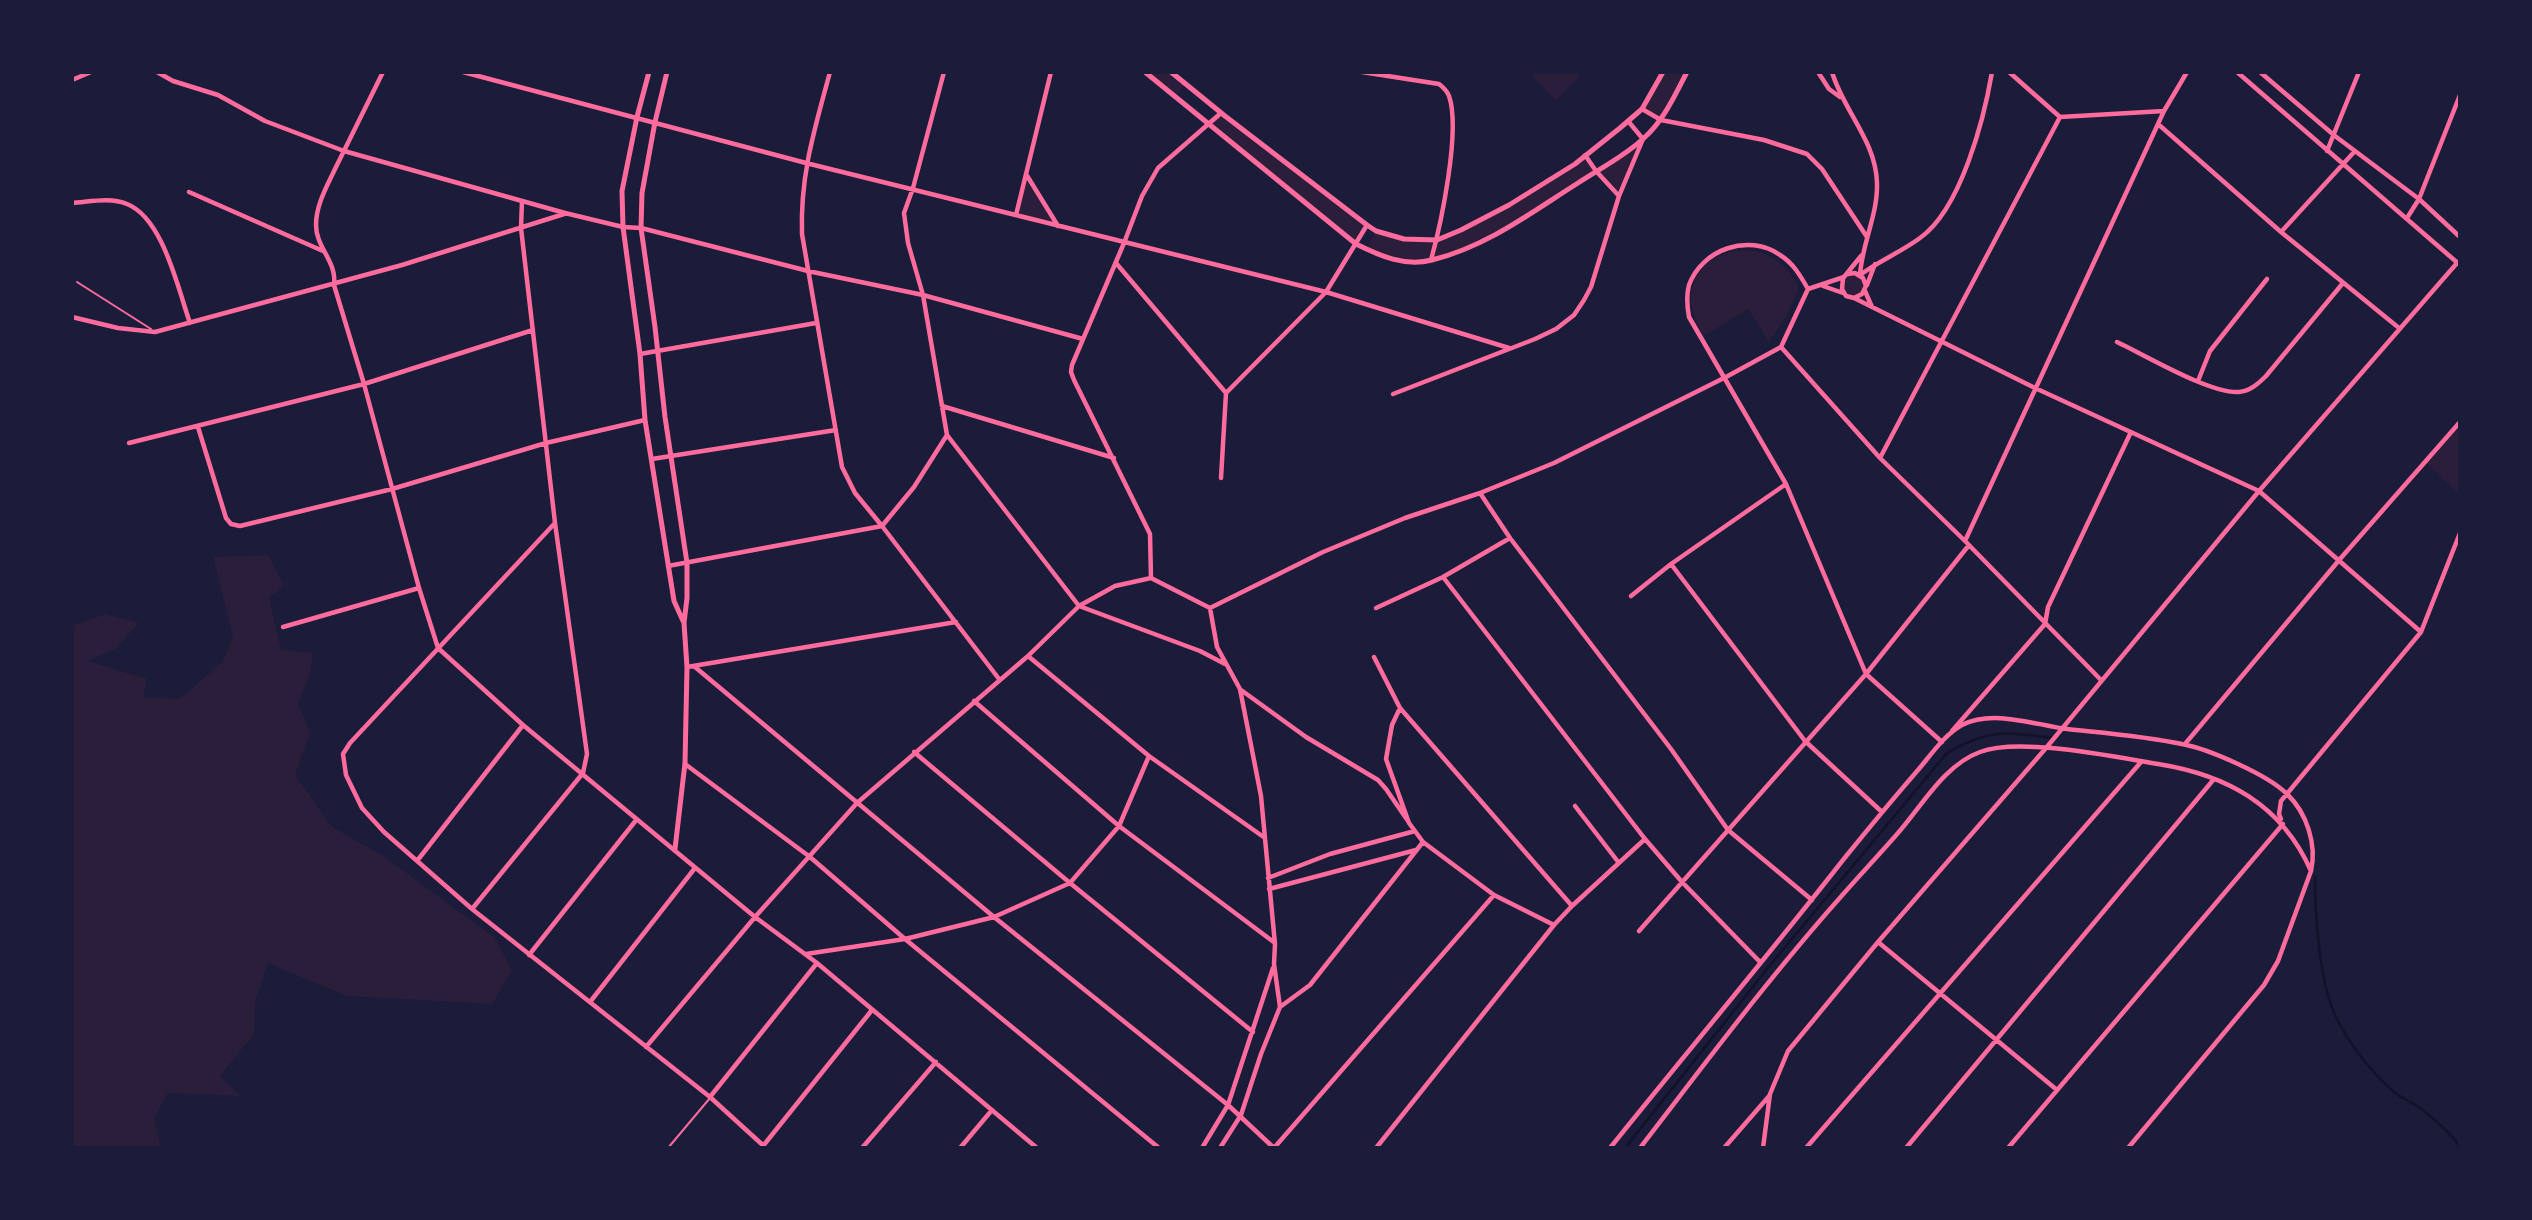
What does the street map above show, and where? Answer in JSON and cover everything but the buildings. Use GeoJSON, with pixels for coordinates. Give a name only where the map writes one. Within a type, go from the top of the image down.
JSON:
{"type":"FeatureCollection","features":[{"type":"Feature","properties":{"kind":"street"},"geometry":{"type":"LineString","coordinates":[[72,80],[91,72]]}},
{"type":"Feature","properties":{"kind":"street"},"geometry":{"type":"LineString","coordinates":[[158,72],[173,81],[218,95],[265,121],[344,151],[565,213],[623,227],[641,228],[808,271],[922,295],[1083,339]]}},
{"type":"Feature","properties":{"kind":"street"},"geometry":{"type":"LineString","coordinates":[[323,252],[315,226],[320,201],[383,72]]}},
{"type":"Feature","properties":{"kind":"street"},"geometry":{"type":"LineString","coordinates":[[463,72],[806,163],[1326,292],[1509,348]]}},
{"type":"Feature","properties":{"kind":"street"},"geometry":{"type":"LineString","coordinates":[[649,72],[622,191],[623,227],[640,354],[645,420],[674,601],[684,623]]}},
{"type":"Feature","properties":{"kind":"street"},"geometry":{"type":"LineString","coordinates":[[667,72],[642,193],[641,228],[687,563],[684,623],[687,667],[685,763],[675,849]]}},
{"type":"Feature","properties":{"kind":"street"},"geometry":{"type":"LineString","coordinates":[[830,72],[806,163],[801,201],[802,234],[842,467],[855,493],[999,679]]}},
{"type":"Feature","properties":{"kind":"street"},"geometry":{"type":"LineString","coordinates":[[944,72],[904,213],[947,435],[1079,606],[1199,651],[1225,664]]}},
{"type":"Feature","properties":{"kind":"street"},"geometry":{"type":"LineString","coordinates":[[1016,215],[1051,72]]}},
{"type":"Feature","properties":{"kind":"street"},"geometry":{"type":"LineString","coordinates":[[1145,72],[1356,244],[1386,258],[1404,262],[1431,260],[1472,245],[1512,225],[1596,171],[1643,139],[1661,120],[1687,72]]}},
{"type":"Feature","properties":{"kind":"street"},"geometry":{"type":"LineString","coordinates":[[1171,72],[1376,231],[1404,239],[1437,240],[1509,205],[1585,155],[1643,108],[1663,72]]}},
{"type":"Feature","properties":{"kind":"street"},"geometry":{"type":"LineString","coordinates":[[1362,72],[1401,74],[1439,84],[1449,96],[1452,124],[1449,165],[1437,240],[1431,260]]}},
{"type":"Feature","properties":{"kind":"street"},"geometry":{"type":"LineString","coordinates":[[1818,72],[1829,89],[1843,100]]}},
{"type":"Feature","properties":{"kind":"street"},"geometry":{"type":"LineString","coordinates":[[1832,72],[1843,100],[1874,160],[1877,199],[1861,256],[1860,275],[1872,308]]}},
{"type":"Feature","properties":{"kind":"street"},"geometry":{"type":"LineString","coordinates":[[1808,289],[1846,276],[1860,275],[1922,237],[1947,207],[1964,177],[1992,72]]}},
{"type":"Feature","properties":{"kind":"street"},"geometry":{"type":"LineString","coordinates":[[2010,72],[2060,117],[2164,111]]}},
{"type":"Feature","properties":{"kind":"street"},"geometry":{"type":"LineString","coordinates":[[1639,932],[1866,674],[1967,543],[2035,388],[2164,111],[2187,72]]}},
{"type":"Feature","properties":{"kind":"street"},"geometry":{"type":"LineString","coordinates":[[1763,1148],[1770,1094],[1788,1051],[1878,942],[2046,748],[2259,491],[2399,328],[2458,264],[2237,72]]}},
{"type":"Feature","properties":{"kind":"street"},"geometry":{"type":"LineString","coordinates":[[2260,72],[2335,136],[2419,199],[2460,237]]}},
{"type":"Feature","properties":{"kind":"street"},"geometry":{"type":"LineString","coordinates":[[2328,151],[2359,72]]}},
{"type":"Feature","properties":{"kind":"street"},"geometry":{"type":"LineString","coordinates":[[2407,218],[2419,199],[2460,95]]}},
{"type":"Feature","properties":{"kind":"street"},"geometry":{"type":"LineString","coordinates":[[1643,108],[1661,120],[1765,140],[1807,154],[1822,169],[1867,237]]}},
{"type":"Feature","properties":{"kind":"street"},"geometry":{"type":"LineString","coordinates":[[1151,578],[1150,534],[1071,372],[1072,365],[1125,243],[1142,196],[1158,168],[1221,113]]}},
{"type":"Feature","properties":{"kind":"street"},"geometry":{"type":"LineString","coordinates":[[1880,458],[2060,117]]}},
{"type":"Feature","properties":{"kind":"street"},"geometry":{"type":"LineString","coordinates":[[1628,121],[1643,139]]}},
{"type":"Feature","properties":{"kind":"street"},"geometry":{"type":"LineString","coordinates":[[2158,124],[2281,232],[2399,328]]}},
{"type":"Feature","properties":{"kind":"street"},"geometry":{"type":"LineString","coordinates":[[1393,394],[1556,329],[1574,315],[1591,286],[1619,196],[1643,139]]}},
{"type":"Feature","properties":{"kind":"street"},"geometry":{"type":"LineString","coordinates":[[2281,232],[2355,151]]}},
{"type":"Feature","properties":{"kind":"street"},"geometry":{"type":"LineString","coordinates":[[1585,155],[1619,196]]}},
{"type":"Feature","properties":{"kind":"street"},"geometry":{"type":"LineString","coordinates":[[1026,173],[1059,227]]}},
{"type":"Feature","properties":{"kind":"street"},"geometry":{"type":"LineString","coordinates":[[190,192],[323,252],[330,258],[335,274],[334,285],[438,648],[523,725],[755,917],[817,963],[1037,1148]]}},
{"type":"Feature","properties":{"kind":"street"},"geometry":{"type":"LineString","coordinates":[[72,203],[113,200],[128,204],[140,212],[160,240],[190,323]]}},
{"type":"Feature","properties":{"kind":"street"},"geometry":{"type":"LineString","coordinates":[[472,909],[583,773],[587,754],[555,523],[521,228],[522,201]]}},
{"type":"Feature","properties":{"kind":"street"},"geometry":{"type":"LineString","coordinates":[[72,317],[123,329],[155,332],[334,285],[565,213]]}},
{"type":"Feature","properties":{"kind":"street"},"geometry":{"type":"LineString","coordinates":[[1221,478],[1226,393],[1326,292],[1367,225]]}},
{"type":"Feature","properties":{"kind":"street"},"geometry":{"type":"LineString","coordinates":[[1808,289],[1796,269],[1781,255],[1769,249],[1742,244],[1714,254],[1702,263],[1689,286],[1686,300],[1689,317],[1708,354],[1726,377],[1786,484],[1866,674],[1942,742]]}},
{"type":"Feature","properties":{"kind":"street"},"geometry":{"type":"LineString","coordinates":[[1843,293],[1841,285],[1861,256]]}},
{"type":"Feature","properties":{"kind":"street"},"geometry":{"type":"LineString","coordinates":[[1116,263],[1226,393]]}},
{"type":"Feature","properties":{"kind":"street"},"geometry":{"type":"LineString","coordinates":[[1854,298],[1866,288],[1876,264]]}},
{"type":"Feature","properties":{"kind":"street"},"geometry":{"type":"LineString","coordinates":[[2198,381],[2210,351],[2267,279]]}},
{"type":"Feature","properties":{"kind":"street"},"geometry":{"type":"LineString","coordinates":[[2117,342],[2198,381],[2242,392],[2257,385],[2343,283]]}},
{"type":"Feature","properties":{"kind":"street"},"geometry":{"type":"LineString","coordinates":[[1822,286],[1854,298],[2035,388],[2259,491],[2421,632]]}},
{"type":"Feature","properties":{"kind":"street"},"geometry":{"type":"LineString","coordinates":[[1210,608],[1323,552],[1405,518],[1480,494],[1599,442],[1726,377],[1781,347],[1808,289]]}},
{"type":"Feature","properties":{"kind":"street"},"geometry":{"type":"LineString","coordinates":[[640,354],[816,323]]}},
{"type":"Feature","properties":{"kind":"street"},"geometry":{"type":"LineString","coordinates":[[130,443],[364,384],[533,330]]}},
{"type":"Feature","properties":{"kind":"street"},"geometry":{"type":"LineString","coordinates":[[1781,347],[1880,458],[2101,680]]}},
{"type":"Feature","properties":{"kind":"street"},"geometry":{"type":"LineString","coordinates":[[942,405],[1115,459]]}},
{"type":"Feature","properties":{"kind":"street"},"geometry":{"type":"LineString","coordinates":[[198,427],[226,518],[231,524],[240,526],[392,489],[546,443],[645,420]]}},
{"type":"Feature","properties":{"kind":"street"},"geometry":{"type":"LineString","coordinates":[[2185,744],[2340,559],[2460,422]]}},
{"type":"Feature","properties":{"kind":"street"},"geometry":{"type":"LineString","coordinates":[[652,459],[836,430]]}},
{"type":"Feature","properties":{"kind":"street"},"geometry":{"type":"LineString","coordinates":[[1610,1148],[1882,812],[2045,624],[2048,607],[2131,432]]}},
{"type":"Feature","properties":{"kind":"street"},"geometry":{"type":"LineString","coordinates":[[668,566],[882,526],[914,487],[947,435]]}},
{"type":"Feature","properties":{"kind":"street"},"geometry":{"type":"LineString","coordinates":[[1631,596],[1671,564],[1786,484]]}},
{"type":"Feature","properties":{"kind":"street"},"geometry":{"type":"LineString","coordinates":[[1480,494],[1510,538],[1671,749],[1728,830],[1812,900]]}},
{"type":"Feature","properties":{"kind":"street"},"geometry":{"type":"LineString","coordinates":[[555,523],[350,743],[343,754],[346,775],[362,808],[472,909],[710,1097],[764,1147],[872,1010]]}},
{"type":"Feature","properties":{"kind":"street"},"geometry":{"type":"LineString","coordinates":[[2283,824],[2279,808],[2287,794],[2421,632],[2460,533]]}},
{"type":"Feature","properties":{"kind":"street"},"geometry":{"type":"LineString","coordinates":[[1376,608],[1443,577],[1510,538]]}},
{"type":"Feature","properties":{"kind":"street"},"geometry":{"type":"LineString","coordinates":[[1671,564],[1805,741],[1882,812]]}},
{"type":"Feature","properties":{"kind":"street"},"geometry":{"type":"LineString","coordinates":[[1443,577],[1645,838],[1682,882],[1760,962]]}},
{"type":"Feature","properties":{"kind":"street"},"geometry":{"type":"LineString","coordinates":[[646,1047],[755,917],[857,803],[1028,656],[1079,606],[1115,586],[1151,578],[1210,608]]}},
{"type":"Feature","properties":{"kind":"street"},"geometry":{"type":"LineString","coordinates":[[283,627],[419,588]]}},
{"type":"Feature","properties":{"kind":"street"},"geometry":{"type":"LineString","coordinates":[[1210,608],[1215,639],[1225,664],[1240,689],[1261,796],[1275,944],[1274,964],[1280,1007],[1241,1115],[1220,1148]]}},
{"type":"Feature","properties":{"kind":"street"},"geometry":{"type":"LineString","coordinates":[[687,667],[956,622]]}},
{"type":"Feature","properties":{"kind":"street"},"geometry":{"type":"LineString","coordinates":[[1028,656],[1149,756],[1266,839]]}},
{"type":"Feature","properties":{"kind":"street"},"geometry":{"type":"LineString","coordinates":[[1374,657],[1400,708],[1572,905]]}},
{"type":"Feature","properties":{"kind":"street"},"geometry":{"type":"LineString","coordinates":[[695,667],[994,917],[1241,1115],[1274,1148],[1494,895]]}},
{"type":"Feature","properties":{"kind":"street"},"geometry":{"type":"LineString","coordinates":[[1240,689],[1306,737],[1378,780],[1423,842],[1494,895],[1555,925]]}},
{"type":"Feature","properties":{"kind":"street"},"geometry":{"type":"LineString","coordinates":[[974,701],[1119,826],[1275,944]]}},
{"type":"Feature","properties":{"kind":"street"},"geometry":{"type":"LineString","coordinates":[[1400,708],[1391,725],[1386,759],[1409,824]]}},
{"type":"Feature","properties":{"kind":"street"},"geometry":{"type":"LineString","coordinates":[[1942,742],[1962,725],[1978,721],[2018,719],[2062,728],[2185,744],[2259,775],[2287,794],[2299,810],[2311,837],[2314,859],[2278,961],[2264,985],[2128,1148]]}},
{"type":"Feature","properties":{"kind":"street"},"geometry":{"type":"LineString","coordinates":[[417,861],[523,725]]}},
{"type":"Feature","properties":{"kind":"street"},"geometry":{"type":"LineString","coordinates":[[1640,1148],[1836,901],[1899,832],[1952,768],[1980,752],[1996,748],[2046,748],[2174,766],[2214,779],[2257,801],[2283,824],[2296,840],[2311,871]]}},
{"type":"Feature","properties":{"kind":"street"},"geometry":{"type":"LineString","coordinates":[[914,752],[1253,1032]]}},
{"type":"Feature","properties":{"kind":"street"},"geometry":{"type":"LineString","coordinates":[[805,954],[905,939],[994,917],[1070,883],[1119,826],[1149,756]]}},
{"type":"Feature","properties":{"kind":"street"},"geometry":{"type":"LineString","coordinates":[[1806,1148],[2142,761]]}},
{"type":"Feature","properties":{"kind":"street"},"geometry":{"type":"LineString","coordinates":[[685,763],[810,857],[905,939],[1159,1148]]}},
{"type":"Feature","properties":{"kind":"street"},"geometry":{"type":"LineString","coordinates":[[1906,1148],[2214,779]]}},
{"type":"Feature","properties":{"kind":"street"},"geometry":{"type":"LineString","coordinates":[[1575,806],[1619,863]]}},
{"type":"Feature","properties":{"kind":"street"},"geometry":{"type":"LineString","coordinates":[[529,954],[637,819]]}},
{"type":"Feature","properties":{"kind":"street"},"geometry":{"type":"LineString","coordinates":[[2008,1148],[2283,824]]}},
{"type":"Feature","properties":{"kind":"street"},"geometry":{"type":"LineString","coordinates":[[1268,878],[1330,854],[1415,831]]}},
{"type":"Feature","properties":{"kind":"street"},"geometry":{"type":"LineString","coordinates":[[1376,1148],[1572,905],[1645,838]]}},
{"type":"Feature","properties":{"kind":"street"},"geometry":{"type":"LineString","coordinates":[[1280,1007],[1310,985],[1423,842]]}},
{"type":"Feature","properties":{"kind":"street"},"geometry":{"type":"LineString","coordinates":[[1269,889],[1416,850]]}},
{"type":"Feature","properties":{"kind":"street"},"geometry":{"type":"LineString","coordinates":[[590,1002],[695,868]]}},
{"type":"Feature","properties":{"kind":"street"},"geometry":{"type":"LineString","coordinates":[[1878,942],[2057,1090]]}},
{"type":"Feature","properties":{"kind":"street"},"geometry":{"type":"LineString","coordinates":[[710,1097],[817,963]]}},
{"type":"Feature","properties":{"kind":"street"},"geometry":{"type":"LineString","coordinates":[[1202,1148],[1228,1105],[1274,964]]}},
{"type":"Feature","properties":{"kind":"street"},"geometry":{"type":"LineString","coordinates":[[862,1148],[936,1062]]}},
{"type":"Feature","properties":{"kind":"street"},"geometry":{"type":"LineString","coordinates":[[1724,1148],[1770,1094]]}},
{"type":"Feature","properties":{"kind":"street"},"geometry":{"type":"LineString","coordinates":[[960,1148],[992,1111]]}},
{"type":"Feature","properties":{"kind":"lane"},"geometry":{"type":"LineString","coordinates":[[78,282],[155,332]]}},
{"type":"Feature","properties":{"kind":"lane"},"geometry":{"type":"LineString","coordinates":[[668,1148],[710,1097]]}},
{"type":"Feature","properties":{"kind":"shaded area"},"geometry":{"type":"Polygon","coordinates":[[[1145,72],[1171,72],[1186,84],[1175,96],[1145,72]]]}},
{"type":"Feature","properties":{"kind":"shaded area"},"geometry":{"type":"Polygon","coordinates":[[[1529,72],[1583,72],[1556,101],[1529,72]]]}},
{"type":"Feature","properties":{"kind":"shaded area"},"geometry":{"type":"Polygon","coordinates":[[[1663,72],[1687,72],[1661,120],[1642,109],[1663,72]]]}},
{"type":"Feature","properties":{"kind":"shaded area"},"geometry":{"type":"Polygon","coordinates":[[[1221,113],[1367,225],[1356,244],[1210,124],[1221,113]]]}},
{"type":"Feature","properties":{"kind":"shaded area"},"geometry":{"type":"Polygon","coordinates":[[[1643,139],[1619,196],[1596,171],[1502,231],[1448,256],[1423,261],[1402,261],[1366,249],[1376,231],[1404,239],[1437,240],[1509,205],[1585,155],[1595,171],[1643,139]]]}},
{"type":"Feature","properties":{"kind":"shaded area"},"geometry":{"type":"Polygon","coordinates":[[[1026,173],[1059,227],[1016,215],[1026,173]]]}},
{"type":"Feature","properties":{"kind":"shaded area"},"geometry":{"type":"Polygon","coordinates":[[[1733,251],[1756,251],[1769,256],[1787,270],[1799,287],[1787,315],[1769,342],[1748,309],[1704,336],[1697,323],[1691,297],[1698,274],[1718,256],[1733,251]]]}},
{"type":"Feature","properties":{"kind":"shaded area"},"geometry":{"type":"Polygon","coordinates":[[[1851,273],[1863,278],[1865,291],[1854,298],[1843,293],[1844,277],[1851,273]]]}},
{"type":"Feature","properties":{"kind":"shaded area"},"geometry":{"type":"Polygon","coordinates":[[[2460,422],[2460,495],[2425,462],[2460,422]]]}},
{"type":"Feature","properties":{"kind":"shaded area"},"geometry":{"type":"Polygon","coordinates":[[[268,555],[284,585],[269,598],[281,650],[313,653],[310,675],[298,704],[310,732],[295,775],[331,826],[385,857],[495,938],[512,971],[492,1004],[347,996],[268,963],[255,1003],[254,1034],[220,1076],[241,1096],[168,1093],[154,1118],[161,1148],[72,1148],[72,626],[105,614],[139,623],[115,649],[88,661],[147,679],[143,697],[180,699],[223,661],[233,637],[213,557],[268,555]]]}},
{"type":"Feature","properties":{"kind":"waterway"},"geometry":{"type":"LineString","coordinates":[[1625,1148],[1767,969],[1947,753],[1975,739],[1999,734],[2054,738]]}},
{"type":"Feature","properties":{"kind":"waterway"},"geometry":{"type":"LineString","coordinates":[[2315,877],[2317,929],[2325,984],[2340,1026],[2385,1084],[2434,1119],[2460,1147]]}}]}
